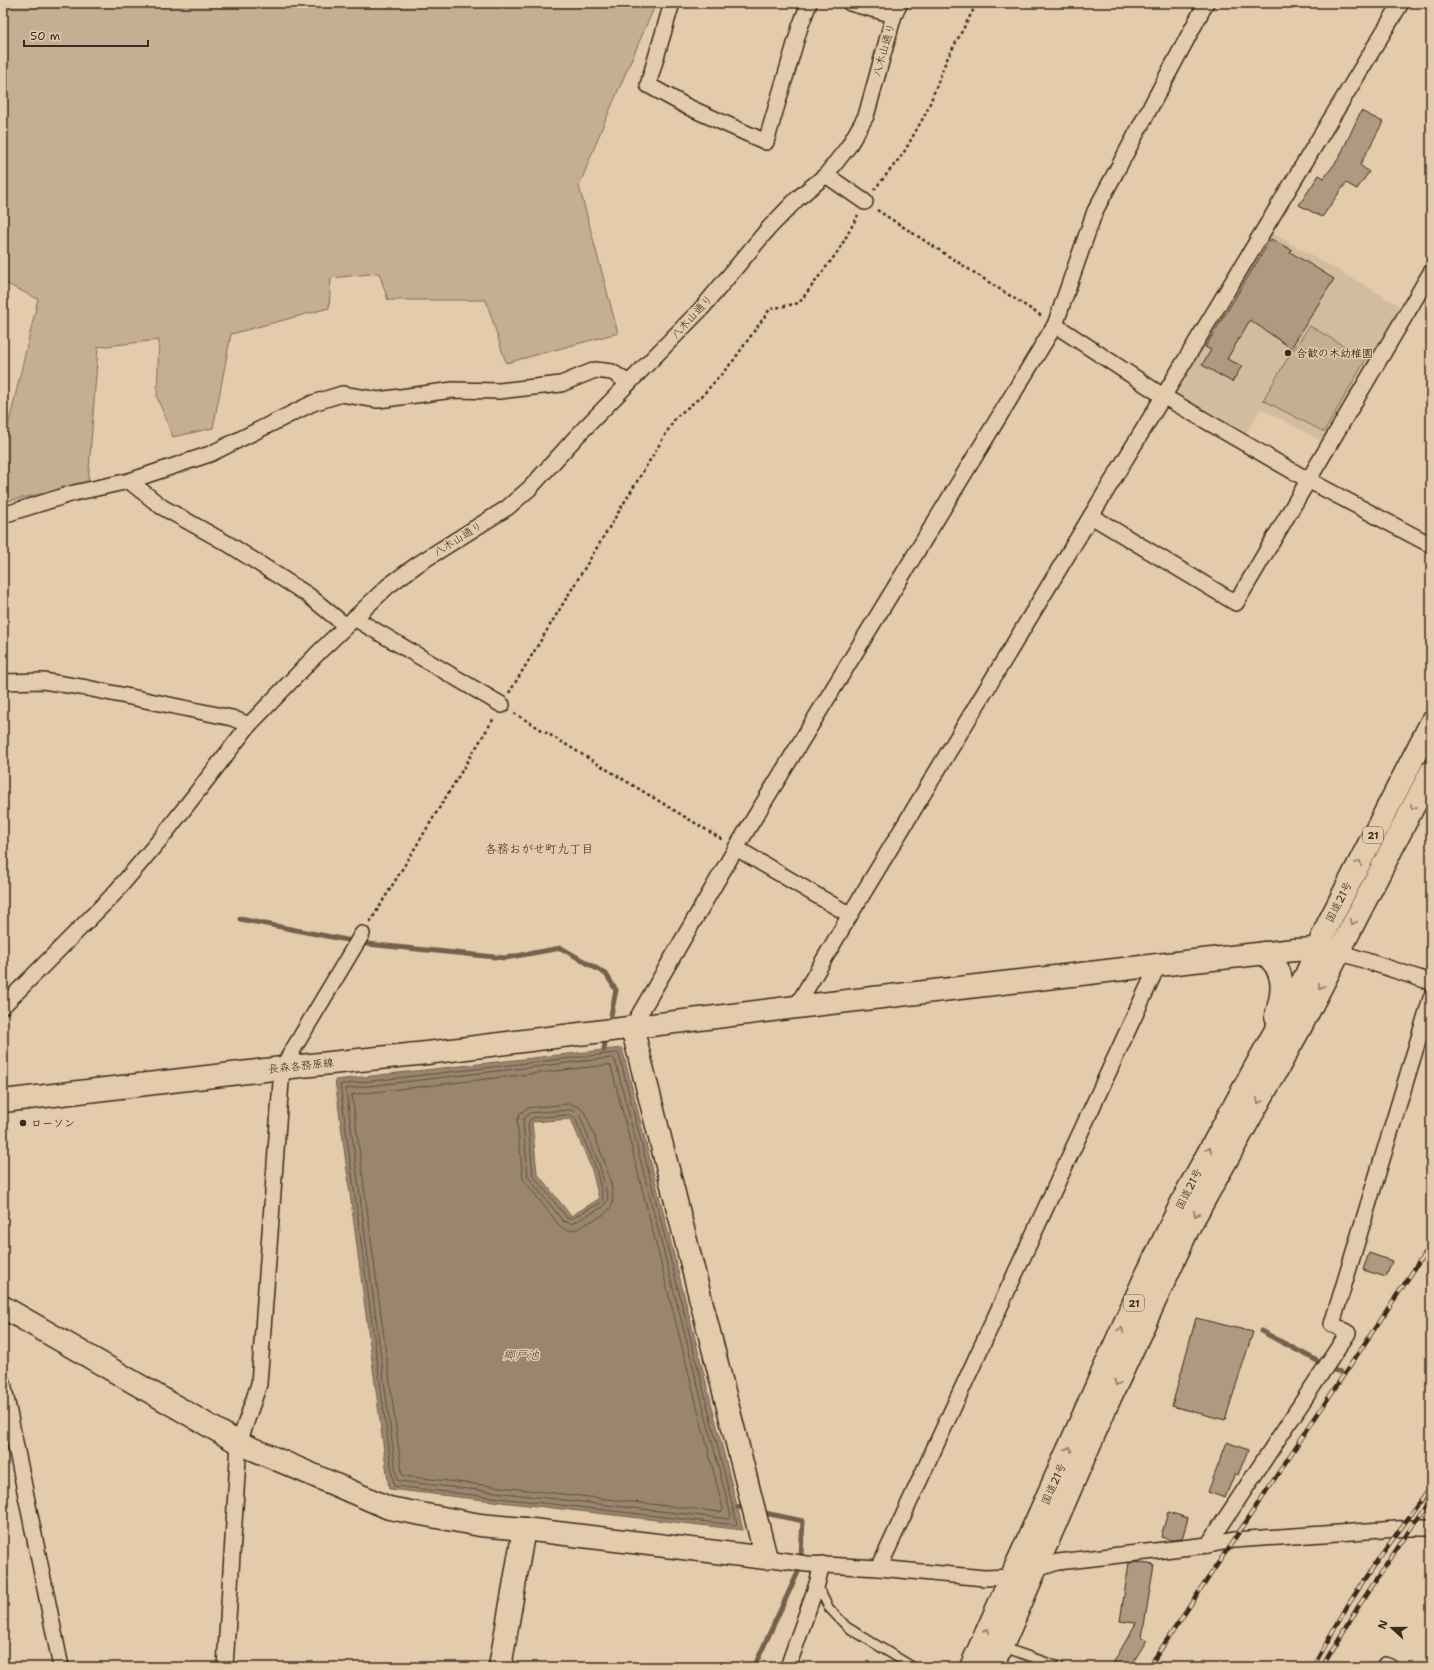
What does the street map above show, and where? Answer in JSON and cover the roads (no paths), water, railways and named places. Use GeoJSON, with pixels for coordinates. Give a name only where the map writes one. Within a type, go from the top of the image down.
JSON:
{"type":"FeatureCollection","features":[{"type":"Feature","properties":{"kind":"main road","name":"国道21号"},"geometry":{"type":"LineString","coordinates":[[993,1667],[1110,1397],[1189,1227],[1299,1030],[1328,950],[1328,924],[1431,723]]}},
{"type":"Feature","properties":{"kind":"main road","name":"国道21号"},"geometry":{"type":"LineString","coordinates":[[971,1667],[1143,1282],[1188,1190],[1231,1109],[1328,950],[1431,772]]}},
{"type":"Feature","properties":{"kind":"main road","name":"長森各務原線"},"geometry":{"type":"LineString","coordinates":[[3,1101],[282,1068],[427,1053],[796,1007],[1158,965],[1264,953],[1328,950]]}},
{"type":"Feature","properties":{"kind":"main road"},"geometry":{"type":"LineString","coordinates":[[1264,953],[1271,959],[1278,969],[1282,980],[1282,1000],[1264,1053]]}},
{"type":"Feature","properties":{"kind":"main road"},"geometry":{"type":"LineString","coordinates":[[616,1029],[751,1498],[757,1524],[775,1560]]}},
{"type":"Feature","properties":{"kind":"main road"},"geometry":{"type":"LineString","coordinates":[[3,1307],[239,1443],[388,1508],[480,1525],[524,1529],[775,1560]]}},
{"type":"Feature","properties":{"kind":"main road"},"geometry":{"type":"LineString","coordinates":[[500,1667],[524,1529]]}},
{"type":"Feature","properties":{"kind":"street"},"geometry":{"type":"LineString","coordinates":[[672,3],[648,85],[686,106],[766,142],[800,27],[809,3]]}},
{"type":"Feature","properties":{"kind":"street"},"geometry":{"type":"LineString","coordinates":[[850,3],[897,9]]}},
{"type":"Feature","properties":{"kind":"street"},"geometry":{"type":"LineString","coordinates":[[616,1029],[736,848],[1055,325],[1095,211],[1206,3]]}},
{"type":"Feature","properties":{"kind":"street"},"geometry":{"type":"LineString","coordinates":[[796,1007],[1090,516],[1401,3]]}},
{"type":"Feature","properties":{"kind":"street","name":"八木山通り"},"geometry":{"type":"LineString","coordinates":[[350,622],[388,586],[418,564],[507,508],[530,488],[577,436],[703,307],[768,229],[798,198],[826,175],[848,147],[866,116],[897,9]]}},
{"type":"Feature","properties":{"kind":"street"},"geometry":{"type":"LineString","coordinates":[[826,175],[865,202]]}},
{"type":"Feature","properties":{"kind":"street"},"geometry":{"type":"LineString","coordinates":[[1090,516],[1236,603],[1431,272]]}},
{"type":"Feature","properties":{"kind":"street"},"geometry":{"type":"LineString","coordinates":[[1055,325],[1163,396],[1308,480],[1431,545]]}},
{"type":"Feature","properties":{"kind":"street"},"geometry":{"type":"LineString","coordinates":[[3,515],[74,493],[129,481],[210,454],[313,403],[342,394],[378,400],[453,390],[499,391],[561,384],[596,370],[612,372],[629,383]]}},
{"type":"Feature","properties":{"kind":"street"},"geometry":{"type":"LineString","coordinates":[[129,481],[162,508],[230,544],[350,622],[502,705]]}},
{"type":"Feature","properties":{"kind":"street"},"geometry":{"type":"LineString","coordinates":[[3,1006],[100,909],[163,836],[249,725],[350,622]]}},
{"type":"Feature","properties":{"kind":"street"},"geometry":{"type":"LineString","coordinates":[[3,682],[43,681],[87,688],[232,718],[249,725]]}},
{"type":"Feature","properties":{"kind":"street"},"geometry":{"type":"LineString","coordinates":[[736,848],[850,915]]}},
{"type":"Feature","properties":{"kind":"street"},"geometry":{"type":"LineString","coordinates":[[225,1667],[239,1443],[259,1384],[282,1068],[362,934]]}},
{"type":"Feature","properties":{"kind":"street"},"geometry":{"type":"LineString","coordinates":[[1328,950],[1431,982]]}},
{"type":"Feature","properties":{"kind":"street"},"geometry":{"type":"LineString","coordinates":[[878,1568],[1158,965]]}},
{"type":"Feature","properties":{"kind":"street"},"geometry":{"type":"LineString","coordinates":[[1208,1545],[1348,1334],[1332,1324],[1431,998]]}},
{"type":"Feature","properties":{"kind":"street"},"geometry":{"type":"LineString","coordinates":[[3,1383],[61,1667]]}},
{"type":"Feature","properties":{"kind":"street"},"geometry":{"type":"LineString","coordinates":[[775,1560],[984,1578],[1011,1578],[1058,1562],[1208,1545],[1234,1540],[1405,1528],[1431,1528]]}},
{"type":"Feature","properties":{"kind":"street"},"geometry":{"type":"LineString","coordinates":[[788,1667],[817,1584],[815,1564]]}},
{"type":"Feature","properties":{"kind":"street"},"geometry":{"type":"LineString","coordinates":[[1387,1667],[1388,1665],[1393,1667]]}},
{"type":"Feature","properties":{"kind":"lane"},"geometry":{"type":"LineString","coordinates":[[817,1584],[829,1608],[847,1627],[913,1667]]}},
{"type":"Feature","properties":{"kind":"lane"},"geometry":{"type":"LineString","coordinates":[[1002,1647],[1060,1667]]}},
{"type":"Feature","properties":{"kind":"water","name":"郷戸池"},"geometry":{"type":"Polygon","coordinates":[[[622,1048],[743,1530],[389,1489],[335,1080],[622,1048]],[[571,1119],[532,1122],[537,1173],[571,1216],[599,1199],[592,1170],[571,1119]]]}},
{"type":"Feature","properties":{"kind":"waterway"},"geometry":{"type":"LineString","coordinates":[[240,919],[367,944],[505,958],[561,948],[606,974],[616,990],[609,1025]]}},
{"type":"Feature","properties":{"kind":"waterway"},"geometry":{"type":"LineString","coordinates":[[604,1050],[606,1036]]}},
{"type":"Feature","properties":{"kind":"waterway"},"geometry":{"type":"LineString","coordinates":[[1261,1331],[1340,1373]]}},
{"type":"Feature","properties":{"kind":"waterway"},"geometry":{"type":"LineString","coordinates":[[738,1507],[748,1509]]}},
{"type":"Feature","properties":{"kind":"waterway"},"geometry":{"type":"LineString","coordinates":[[754,1667],[800,1568],[803,1521],[760,1512]]}},
{"type":"Feature","properties":{"kind":"railway"},"geometry":{"type":"LineString","coordinates":[[1149,1667],[1431,1244]]}},
{"type":"Feature","properties":{"kind":"railway"},"geometry":{"type":"LineString","coordinates":[[1313,1667],[1348,1605],[1379,1558],[1431,1487]]}},
{"type":"Feature","properties":{"kind":"railway"},"geometry":{"type":"LineString","coordinates":[[1322,1667],[1358,1607],[1431,1500]]}},
{"type":"Feature","properties":{"kind":"place","name":"合歓の木幼稚園"},"geometry":{"type":"Point","coordinates":[1288,353]}},
{"type":"Feature","properties":{"kind":"place","name":"ローソン"},"geometry":{"type":"Point","coordinates":[23,1123]}},
{"type":"Feature","properties":{"kind":"district","name":"各務おがせ町九丁目"},"geometry":{"type":"Point","coordinates":[539,849]}}]}
